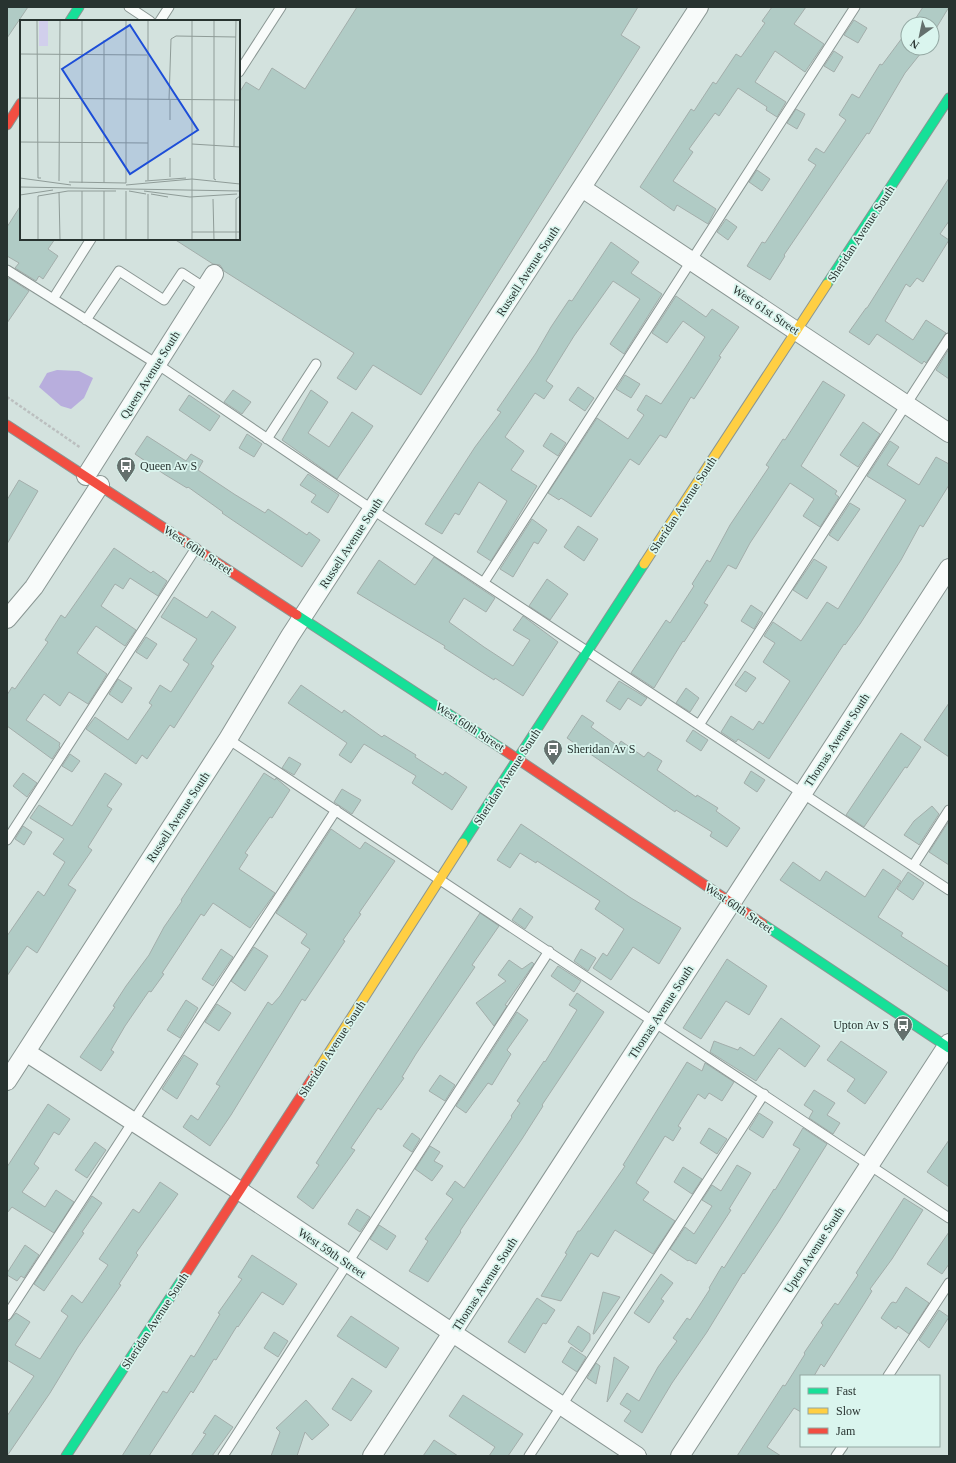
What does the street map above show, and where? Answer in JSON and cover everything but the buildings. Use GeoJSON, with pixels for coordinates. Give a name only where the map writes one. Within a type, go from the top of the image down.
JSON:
{"type":"FeatureCollection","features":[{"type":"Feature","properties":{"kind":"street"},"geometry":{"type":"LineString","coordinates":[[71,20],[79,7]]}},
{"type":"Feature","properties":{"kind":"street","name":"Russell Avenue South"},"geometry":{"type":"LineString","coordinates":[[7,1081],[228,739],[302,619],[699,7]]}},
{"type":"Feature","properties":{"kind":"street","name":"Sheridan Avenue South"},"geometry":{"type":"LineString","coordinates":[[66,1456],[240,1191],[587,651],[949,98]]}},
{"type":"Feature","properties":{"kind":"street"},"geometry":{"type":"LineString","coordinates":[[7,125],[20,105]]}},
{"type":"Feature","properties":{"kind":"street","name":"West 61st Street"},"geometry":{"type":"LineString","coordinates":[[582,188],[949,433]]}},
{"type":"Feature","properties":{"kind":"street","name":"Queen Avenue South"},"geometry":{"type":"LineString","coordinates":[[7,619],[34,587],[157,364],[209,281]]}},
{"type":"Feature","properties":{"kind":"street","name":"West 60th Street"},"geometry":{"type":"LineString","coordinates":[[7,425],[302,619],[519,759],[731,903],[948,1046]]}},
{"type":"Feature","properties":{"kind":"street","name":"Thomas Avenue South"},"geometry":{"type":"LineString","coordinates":[[372,1456],[949,568]]}},
{"type":"Feature","properties":{"kind":"street","name":"Upton Avenue South"},"geometry":{"type":"LineString","coordinates":[[680,1456],[948,1046]]}},
{"type":"Feature","properties":{"kind":"street","name":"West 59th Street"},"geometry":{"type":"LineString","coordinates":[[26,1052],[240,1191],[452,1334],[637,1456]]}},
{"type":"Feature","properties":{"kind":"lane"},"geometry":{"type":"LineString","coordinates":[[129,7],[148,20]]}},
{"type":"Feature","properties":{"kind":"lane"},"geometry":{"type":"LineString","coordinates":[[161,20],[169,7]]}},
{"type":"Feature","properties":{"kind":"lane"},"geometry":{"type":"LineString","coordinates":[[240,70],[281,7]]}},
{"type":"Feature","properties":{"kind":"lane"},"geometry":{"type":"LineString","coordinates":[[484,582],[855,7]]}},
{"type":"Feature","properties":{"kind":"lane"},"geometry":{"type":"LineString","coordinates":[[53,299],[90,240]]}},
{"type":"Feature","properties":{"kind":"lane"},"geometry":{"type":"LineString","coordinates":[[7,270],[157,364],[373,510],[949,890]]}},
{"type":"Feature","properties":{"kind":"lane"},"geometry":{"type":"LineString","coordinates":[[86,320],[118,271],[164,300],[182,273],[209,281]]}},
{"type":"Feature","properties":{"kind":"lane"},"geometry":{"type":"LineString","coordinates":[[699,725],[949,338]]}},
{"type":"Feature","properties":{"kind":"lane"},"geometry":{"type":"LineString","coordinates":[[268,439],[316,364]]}},
{"type":"Feature","properties":{"kind":"lane"},"geometry":{"type":"LineString","coordinates":[[7,840],[196,548]]}},
{"type":"Feature","properties":{"kind":"lane"},"geometry":{"type":"LineString","coordinates":[[228,739],[550,951],[949,1218]]}},
{"type":"Feature","properties":{"kind":"lane"},"geometry":{"type":"LineString","coordinates":[[7,1315],[336,810]]}},
{"type":"Feature","properties":{"kind":"lane"},"geometry":{"type":"LineString","coordinates":[[913,866],[949,810]]}},
{"type":"Feature","properties":{"kind":"lane"},"geometry":{"type":"LineString","coordinates":[[223,1456],[550,951]]}},
{"type":"Feature","properties":{"kind":"lane"},"geometry":{"type":"LineString","coordinates":[[530,1456],[764,1094]]}},
{"type":"Feature","properties":{"kind":"lane"},"geometry":{"type":"LineString","coordinates":[[889,1375],[949,1283]]}},
{"type":"Feature","properties":{"kind":"lane"},"geometry":{"type":"LineString","coordinates":[[836,1456],[842,1447]]}},
{"type":"Feature","properties":{"kind":"path"},"geometry":{"type":"LineString","coordinates":[[7,397],[85,451]]}},
{"type":"Feature","properties":{"kind":"shaded area"},"geometry":{"type":"Polygon","coordinates":[[[57,370],[79,371],[93,378],[84,398],[71,409],[61,406],[39,387],[47,373],[57,370]]]}},
{"type":"Feature","properties":{"kind":"traffic: fast"},"geometry":{"type":"LineString","coordinates":[[71,20],[79,7]]}},
{"type":"Feature","properties":{"kind":"traffic: fast"},"geometry":{"type":"LineString","coordinates":[[827,284],[949,98]]}},
{"type":"Feature","properties":{"kind":"traffic: fast"},"geometry":{"type":"LineString","coordinates":[[463,843],[644,564]]}},
{"type":"Feature","properties":{"kind":"traffic: fast"},"geometry":{"type":"LineString","coordinates":[[297,615],[504,750]]}},
{"type":"Feature","properties":{"kind":"traffic: fast"},"geometry":{"type":"LineString","coordinates":[[763,924],[949,1048]]}},
{"type":"Feature","properties":{"kind":"traffic: fast"},"geometry":{"type":"LineString","coordinates":[[66,1456],[183,1278]]}},
{"type":"Feature","properties":{"kind":"traffic: slow"},"geometry":{"type":"LineString","coordinates":[[644,564],[827,284]]}},
{"type":"Feature","properties":{"kind":"traffic: slow"},"geometry":{"type":"LineString","coordinates":[[316,1073],[463,843]]}},
{"type":"Feature","properties":{"kind":"traffic: jam"},"geometry":{"type":"LineString","coordinates":[[7,125],[20,105]]}},
{"type":"Feature","properties":{"kind":"traffic: jam"},"geometry":{"type":"LineString","coordinates":[[7,425],[297,615]]}},
{"type":"Feature","properties":{"kind":"traffic: jam"},"geometry":{"type":"LineString","coordinates":[[504,750],[763,924]]}},
{"type":"Feature","properties":{"kind":"traffic: jam"},"geometry":{"type":"LineString","coordinates":[[183,1278],[316,1073]]}},
{"type":"Feature","properties":{"kind":"place","name":"Queen Av S"},"geometry":{"type":"Point","coordinates":[126,483]}},
{"type":"Feature","properties":{"kind":"place","name":"Sheridan Av S"},"geometry":{"type":"Point","coordinates":[553,766]}},
{"type":"Feature","properties":{"kind":"place","name":"Upton Av S"},"geometry":{"type":"Point","coordinates":[903,1042]}}]}
